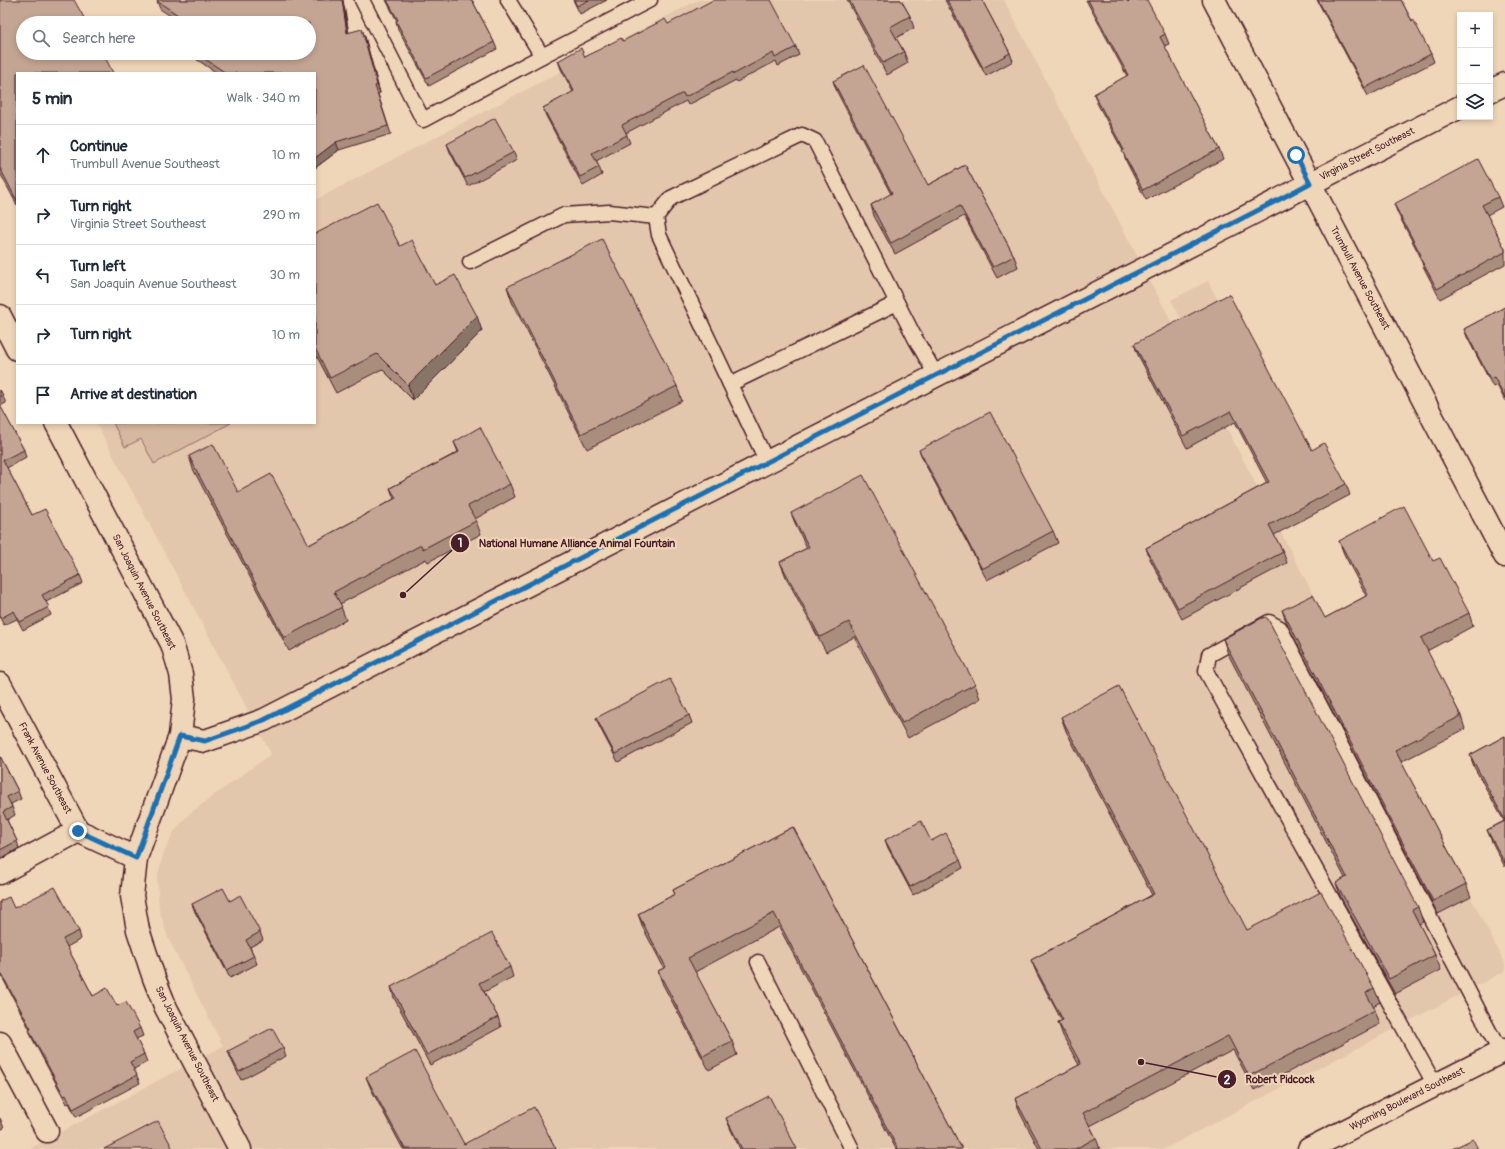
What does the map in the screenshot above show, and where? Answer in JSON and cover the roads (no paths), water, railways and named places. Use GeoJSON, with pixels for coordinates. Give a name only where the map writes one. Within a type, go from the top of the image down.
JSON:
{"type":"FeatureCollection","features":[{"type":"Feature","properties":{"kind":"street","name":"Trumbull Avenue Southeast"},"geometry":{"type":"LineString","coordinates":[[1214,0],[1505,556]]}},
{"type":"Feature","properties":{"kind":"street"},"geometry":{"type":"LineString","coordinates":[[1493,90],[1505,84]]}},
{"type":"Feature","properties":{"kind":"street","name":"Virginia Street Southeast"},"geometry":{"type":"LineString","coordinates":[[180,736],[205,741],[264,720],[1457,109]]}},
{"type":"Feature","properties":{"kind":"street"},"geometry":{"type":"LineString","coordinates":[[0,316],[16,347]]}},
{"type":"Feature","properties":{"kind":"street","name":"San Joaquin Avenue Southeast"},"geometry":{"type":"LineString","coordinates":[[57,424],[172,644],[181,674],[184,699],[180,736],[136,858],[132,896],[138,930],[166,1008],[240,1149]]}},
{"type":"Feature","properties":{"kind":"street","name":"Frank Avenue Southeast"},"geometry":{"type":"LineString","coordinates":[[0,684],[78,831]]}},
{"type":"Feature","properties":{"kind":"street"},"geometry":{"type":"LineString","coordinates":[[0,873],[78,831],[136,858]]}},
{"type":"Feature","properties":{"kind":"street"},"geometry":{"type":"LineString","coordinates":[[0,1043],[46,1131]]}},
{"type":"Feature","properties":{"kind":"street","name":"Wyoming Boulevard Southeast"},"geometry":{"type":"LineString","coordinates":[[1309,1149],[1503,1051]]}},
{"type":"Feature","properties":{"kind":"lane"},"geometry":{"type":"LineString","coordinates":[[362,0],[423,120],[650,0]]}},
{"type":"Feature","properties":{"kind":"lane"},"geometry":{"type":"LineString","coordinates":[[508,0],[542,56]]}},
{"type":"Feature","properties":{"kind":"lane"},"geometry":{"type":"LineString","coordinates":[[767,462],[659,235],[656,217],[671,198],[802,135],[815,141],[897,303],[936,375]]}},
{"type":"Feature","properties":{"kind":"lane"},"geometry":{"type":"LineString","coordinates":[[470,262],[564,215],[609,212],[656,217]]}},
{"type":"Feature","properties":{"kind":"lane"},"geometry":{"type":"LineString","coordinates":[[730,384],[897,303]]}},
{"type":"Feature","properties":{"kind":"lane"},"geometry":{"type":"LineString","coordinates":[[1435,1085],[1206,671],[1210,655],[1269,622],[1280,628],[1503,1051]]}},
{"type":"Feature","properties":{"kind":"lane"},"geometry":{"type":"LineString","coordinates":[[758,962],[852,1149]]}},
{"type":"Feature","properties":{"kind":"place","name":"National Humane Alliance Animal Fountain"},"geometry":{"type":"Point","coordinates":[403,595]}},
{"type":"Feature","properties":{"kind":"place","name":"Robert Pidcock"},"geometry":{"type":"Point","coordinates":[1141,1062]}}]}
